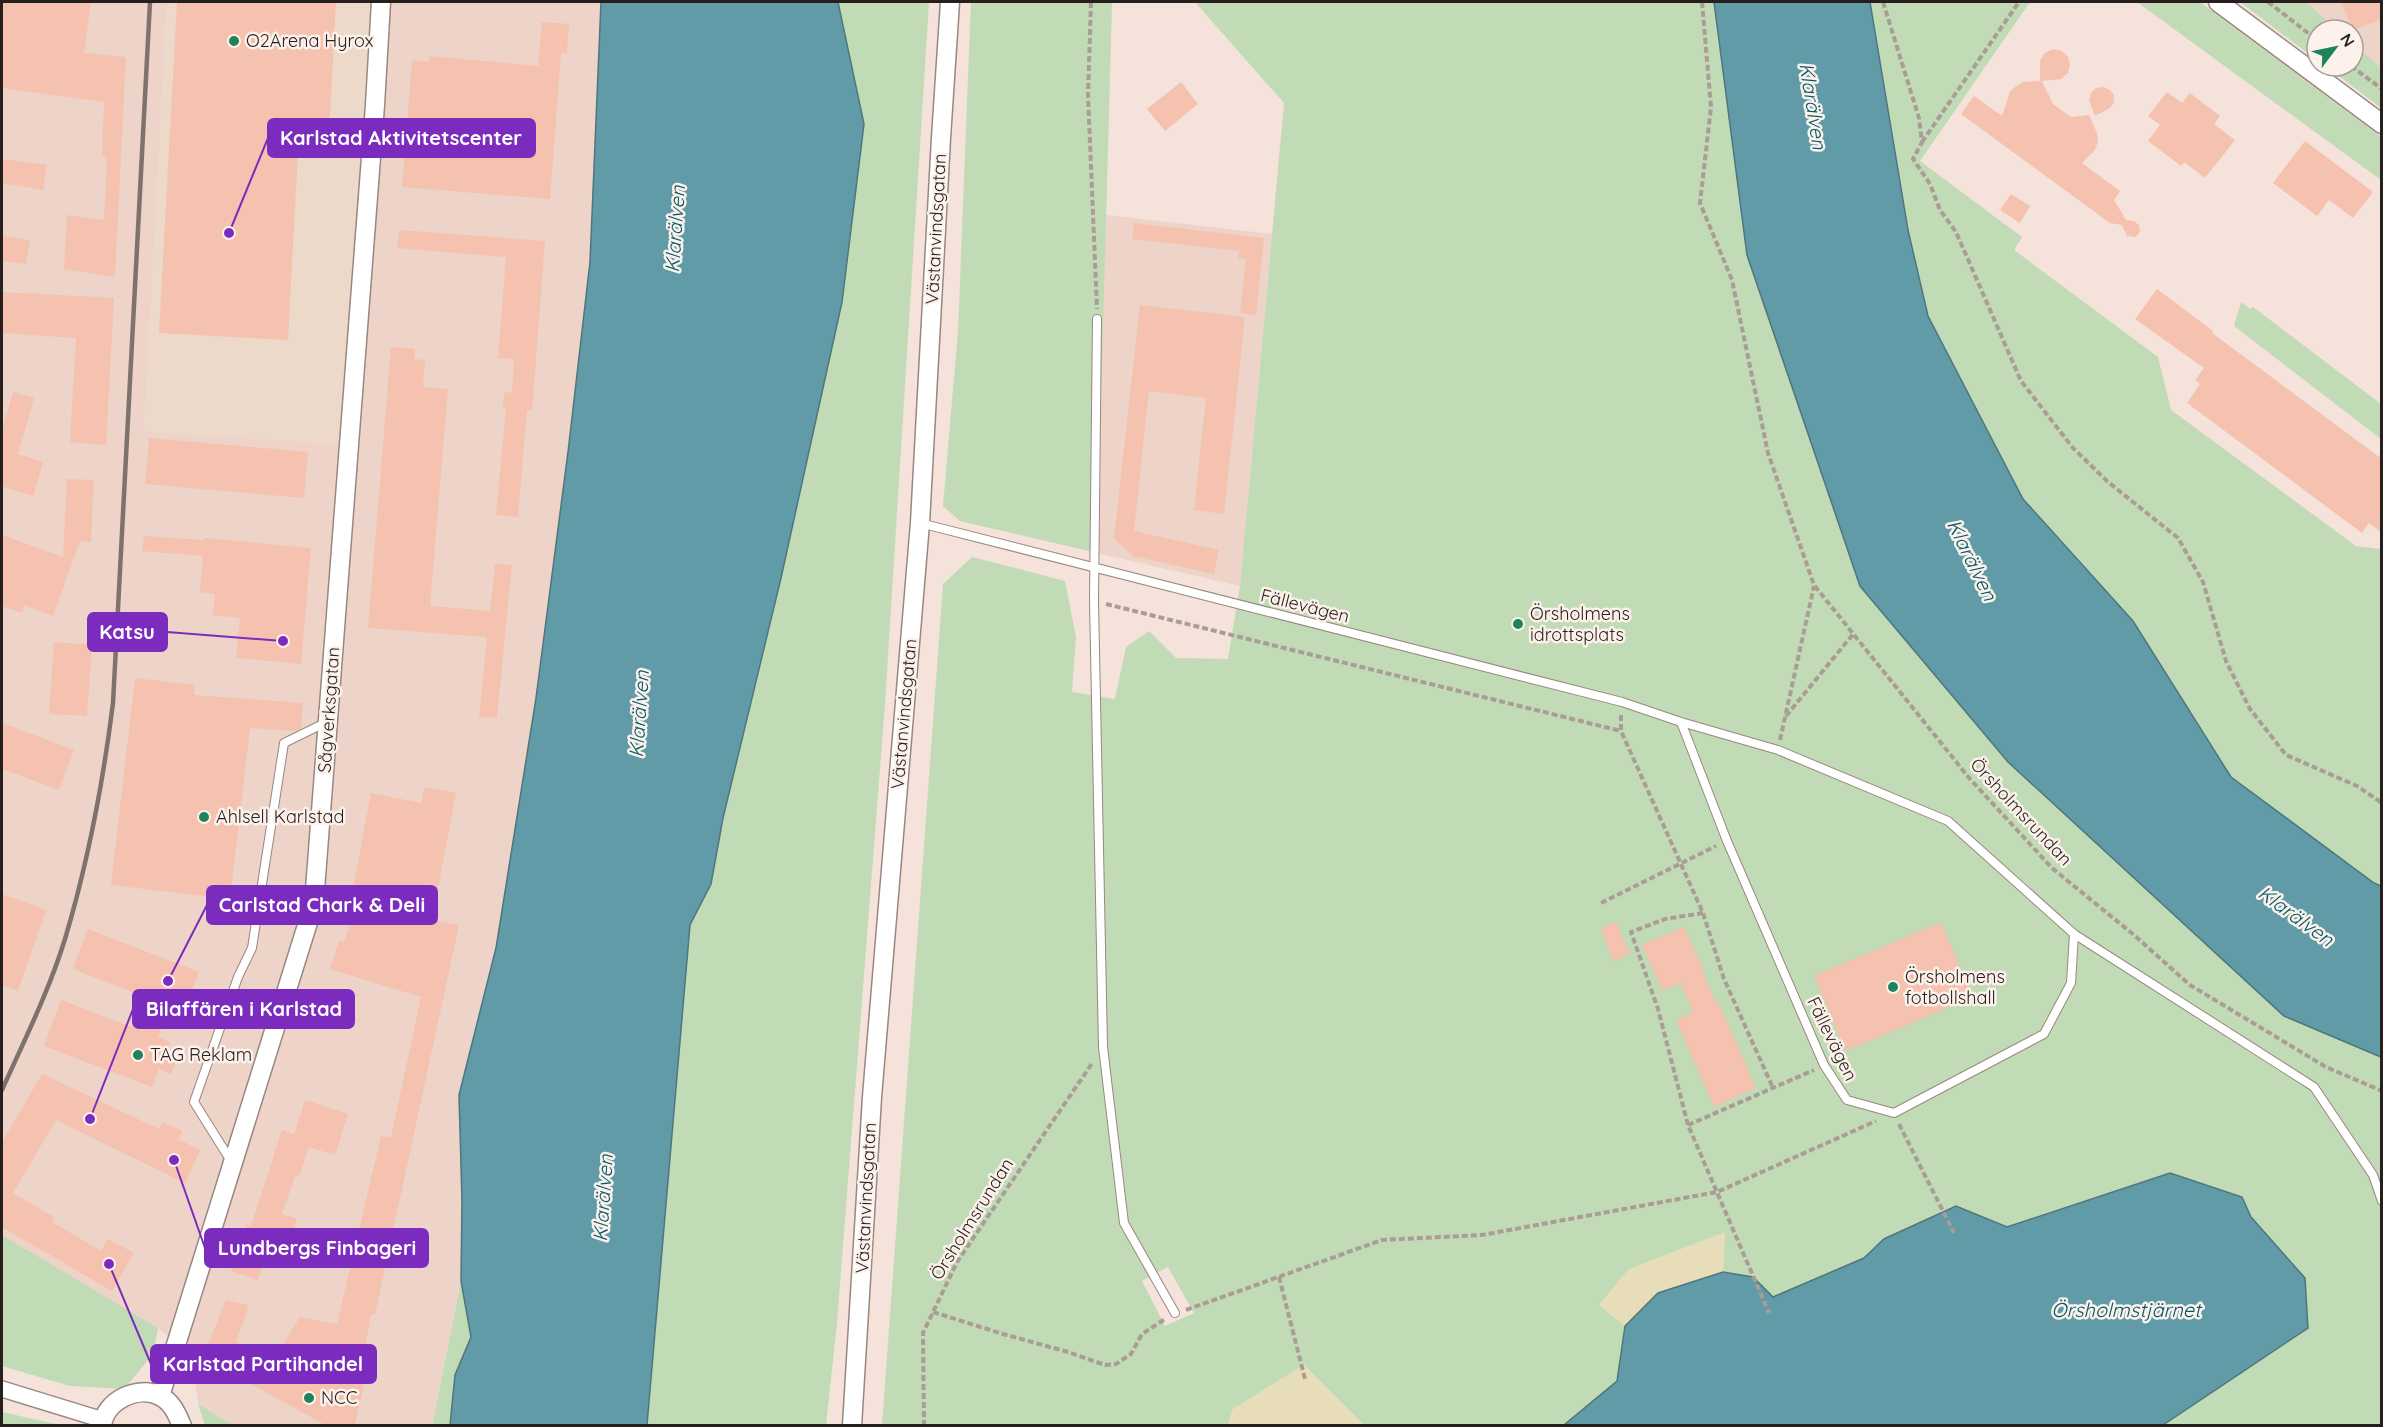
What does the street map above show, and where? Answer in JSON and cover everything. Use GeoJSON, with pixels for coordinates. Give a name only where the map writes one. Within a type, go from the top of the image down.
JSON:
{"type":"FeatureCollection","features":[{"type":"Feature","properties":{"kind":"street","name":"Sågverksgatan"},"geometry":{"type":"LineString","coordinates":[[160,1396],[314,903],[381,2]]}},
{"type":"Feature","properties":{"kind":"street","name":"Västanvindsgatan"},"geometry":{"type":"LineString","coordinates":[[852,1425],[872,1097],[920,523],[940,138],[950,2]]}},
{"type":"Feature","properties":{"kind":"street"},"geometry":{"type":"LineString","coordinates":[[2218,2],[2382,124]]}},
{"type":"Feature","properties":{"kind":"street"},"geometry":{"type":"LineString","coordinates":[[2,1389],[102,1423],[116,1401],[126,1396],[137,1392],[160,1396],[176,1410],[182,1425]]}},
{"type":"Feature","properties":{"kind":"lane"},"geometry":{"type":"LineString","coordinates":[[1097,319],[1094,601],[1103,1047],[1124,1223],[1175,1313]]}},
{"type":"Feature","properties":{"kind":"lane","name":"Fällevägen"},"geometry":{"type":"LineString","coordinates":[[920,523],[1622,702],[1778,750],[1948,821],[2074,934],[2314,1087],[2373,1175],[2382,1201]]}},
{"type":"Feature","properties":{"kind":"lane"},"geometry":{"type":"LineString","coordinates":[[233,1163],[194,1102],[238,977],[252,948],[284,743],[328,721]]}},
{"type":"Feature","properties":{"kind":"lane","name":"Fällevägen"},"geometry":{"type":"LineString","coordinates":[[1681,722],[1727,840],[1824,1065],[1847,1100],[1894,1113]]}},
{"type":"Feature","properties":{"kind":"lane"},"geometry":{"type":"LineString","coordinates":[[1894,1113],[2044,1034],[2072,983],[2074,934]]}},
{"type":"Feature","properties":{"kind":"path"},"geometry":{"type":"LineString","coordinates":[[1091,2],[1088,95],[1097,319]]}},
{"type":"Feature","properties":{"kind":"path"},"geometry":{"type":"LineString","coordinates":[[1702,2],[1711,107],[1700,203],[1732,280],[1768,453],[1814,585],[1778,750]]}},
{"type":"Feature","properties":{"kind":"path"},"geometry":{"type":"LineString","coordinates":[[1883,2],[1919,118],[1922,142]]}},
{"type":"Feature","properties":{"kind":"path"},"geometry":{"type":"LineString","coordinates":[[2019,2],[1922,142],[1913,159],[1930,184],[1940,210],[1956,232],[2021,381],[2073,448],[2108,482],[2178,538],[2203,582],[2226,662],[2250,709],[2286,756],[2357,786],[2382,803]]}},
{"type":"Feature","properties":{"kind":"path"},"geometry":{"type":"LineString","coordinates":[[2268,2],[2305,31]]}},
{"type":"Feature","properties":{"kind":"path"},"geometry":{"type":"LineString","coordinates":[[2365,76],[2382,89]]}},
{"type":"Feature","properties":{"kind":"path","name":"Örsholmsrundan"},"geometry":{"type":"LineString","coordinates":[[1814,585],[1971,779],[2052,868],[2134,935],[2190,985],[2326,1067],[2382,1091]]}},
{"type":"Feature","properties":{"kind":"path"},"geometry":{"type":"LineString","coordinates":[[1094,601],[1621,731]]}},
{"type":"Feature","properties":{"kind":"path"},"geometry":{"type":"LineString","coordinates":[[1785,717],[1854,633]]}},
{"type":"Feature","properties":{"kind":"path"},"geometry":{"type":"LineString","coordinates":[[1622,702],[1621,731],[1703,913],[1724,979],[1773,1088]]}},
{"type":"Feature","properties":{"kind":"path"},"geometry":{"type":"LineString","coordinates":[[1601,903],[1727,840]]}},
{"type":"Feature","properties":{"kind":"path"},"geometry":{"type":"LineString","coordinates":[[1703,913],[1665,919],[1631,932],[1658,1009],[1688,1125],[1769,1313]]}},
{"type":"Feature","properties":{"kind":"path","name":"Örsholmsrundan"},"geometry":{"type":"LineString","coordinates":[[924,1425],[922,1332],[957,1262],[1103,1047]]}},
{"type":"Feature","properties":{"kind":"path"},"geometry":{"type":"LineString","coordinates":[[1688,1125],[1824,1065]]}},
{"type":"Feature","properties":{"kind":"path"},"geometry":{"type":"LineString","coordinates":[[933,1312],[1105,1365],[1116,1364],[1131,1354],[1142,1334],[1175,1313],[1382,1240],[1482,1235],[1717,1192],[1894,1113],[1954,1233]]}},
{"type":"Feature","properties":{"kind":"path"},"geometry":{"type":"LineString","coordinates":[[1279,1277],[1305,1379]]}},
{"type":"Feature","properties":{"kind":"shaded area"},"geometry":{"type":"Polygon","coordinates":[[[2,2],[167,2],[144,431],[355,445],[387,2],[601,2],[590,262],[568,452],[536,698],[496,948],[459,1095],[462,1201],[461,1281],[432,1425],[232,1425],[198,1404],[192,1356],[158,1328],[2,1235],[2,2]]]}},
{"type":"Feature","properties":{"kind":"shaded area"},"geometry":{"type":"Polygon","coordinates":[[[167,2],[387,2],[356,445],[144,431],[167,2]]]}},
{"type":"Feature","properties":{"kind":"shaded area"},"geometry":{"type":"Polygon","coordinates":[[[2306,2],[2381,2],[2381,68],[2365,54],[2365,18],[2324,18],[2306,2]]]}},
{"type":"Feature","properties":{"kind":"shaded area"},"geometry":{"type":"Polygon","coordinates":[[[1106,215],[1272,234],[1240,586],[1097,553],[1106,215]]]}},
{"type":"Feature","properties":{"kind":"green space"},"geometry":{"type":"Polygon","coordinates":[[[838,2],[929,2],[885,704],[837,1323],[826,1425],[647,1426],[690,924],[711,884],[723,818],[781,578],[842,302],[864,124],[838,2]]]}},
{"type":"Feature","properties":{"kind":"green space"},"geometry":{"type":"Polygon","coordinates":[[[971,2],[1112,2],[1097,553],[960,521],[943,506],[958,332],[971,2]]]}},
{"type":"Feature","properties":{"kind":"green space"},"geometry":{"type":"Polygon","coordinates":[[[1195,2],[1714,2],[1747,255],[2008,762],[2284,1016],[2381,1057],[2381,1425],[2163,1425],[2308,1328],[2305,1278],[2251,1217],[2242,1197],[2170,1173],[2007,1227],[1956,1207],[1884,1239],[1864,1258],[1773,1298],[1753,1277],[1723,1272],[1724,1233],[1629,1269],[1599,1305],[1625,1326],[1617,1381],[1564,1425],[1364,1425],[1304,1365],[1233,1409],[1228,1425],[882,1426],[943,584],[972,557],[1065,581],[1076,637],[1072,692],[1115,699],[1126,647],[1149,631],[1176,658],[1228,659],[1240,586],[1284,103],[1195,2]],[[1168,1267],[1142,1281],[1165,1326],[1194,1313],[1168,1267]]]}},
{"type":"Feature","properties":{"kind":"green space"},"geometry":{"type":"Polygon","coordinates":[[[1870,2],[2030,2],[1920,161],[2022,237],[2014,250],[2158,357],[2171,410],[2356,546],[2381,549],[2381,886],[2374,884],[2231,777],[2133,621],[2023,499],[1928,316],[1908,230],[1870,2]]]}},
{"type":"Feature","properties":{"kind":"green space"},"geometry":{"type":"Polygon","coordinates":[[[2137,2],[2200,2],[2381,137],[2381,180],[2137,2]]]}},
{"type":"Feature","properties":{"kind":"green space"},"geometry":{"type":"Polygon","coordinates":[[[2240,2],[2306,2],[2324,18],[2305,18],[2305,51],[2240,2]]]}},
{"type":"Feature","properties":{"kind":"green space"},"geometry":{"type":"Polygon","coordinates":[[[2365,54],[2381,68],[2381,108],[2342,78],[2365,78],[2365,54]]]}},
{"type":"Feature","properties":{"kind":"green space"},"geometry":{"type":"Polygon","coordinates":[[[2241,302],[2250,309],[2253,307],[2381,404],[2381,439],[2234,326],[2241,302]]]}},
{"type":"Feature","properties":{"kind":"green space"},"geometry":{"type":"Polygon","coordinates":[[[2,1235],[158,1328],[153,1354],[124,1389],[70,1386],[2,1366],[2,1235]]]}},
{"type":"Feature","properties":{"kind":"green space"},"geometry":{"type":"Polygon","coordinates":[[[461,1281],[471,1337],[455,1375],[450,1425],[432,1426],[461,1281]]]}},
{"type":"Feature","properties":{"kind":"green space"},"geometry":{"type":"Polygon","coordinates":[[[198,1404],[232,1425],[205,1425],[198,1404]]]}},
{"type":"Feature","properties":{"kind":"green space"},"geometry":{"type":"Polygon","coordinates":[[[2,1412],[60,1425],[2,1425],[2,1412]]]}},
{"type":"Feature","properties":{"kind":"sand"},"geometry":{"type":"Polygon","coordinates":[[[1725,1232],[1723,1272],[1658,1293],[1625,1326],[1599,1305],[1629,1269],[1725,1232]]]}},
{"type":"Feature","properties":{"kind":"sand"},"geometry":{"type":"Polygon","coordinates":[[[1304,1365],[1364,1425],[1228,1425],[1233,1409],[1304,1365]]]}},
{"type":"Feature","properties":{"kind":"water","name":"Klarälven"},"geometry":{"type":"Polygon","coordinates":[[[601,2],[838,2],[864,124],[842,302],[781,578],[723,818],[711,884],[690,925],[647,1425],[450,1425],[455,1375],[471,1337],[461,1281],[462,1201],[459,1095],[496,948],[536,698],[568,452],[590,262],[601,2]]]}},
{"type":"Feature","properties":{"kind":"water","name":"Klarälven"},"geometry":{"type":"Polygon","coordinates":[[[1714,2],[1870,2],[1908,230],[1928,316],[2023,499],[2133,621],[2231,777],[2381,886],[2381,1057],[2284,1016],[2008,762],[1860,586],[1747,255],[1714,2]]]}},
{"type":"Feature","properties":{"kind":"water","name":"Örsholmstjärnet"},"geometry":{"type":"Polygon","coordinates":[[[2170,1173],[2242,1197],[2251,1217],[2305,1278],[2308,1328],[2163,1425],[1564,1425],[1617,1381],[1625,1326],[1658,1293],[1723,1272],[1753,1277],[1773,1297],[1864,1258],[1884,1239],[1956,1206],[2007,1227],[2170,1173]]]}},
{"type":"Feature","properties":{"kind":"building"},"geometry":{"type":"Polygon","coordinates":[[[2,2],[91,2],[84,53],[126,57],[115,277],[64,269],[67,215],[104,220],[107,157],[102,156],[104,102],[2,88],[2,2]]]}},
{"type":"Feature","properties":{"kind":"building"},"geometry":{"type":"Polygon","coordinates":[[[177,2],[336,2],[329,134],[299,132],[288,340],[159,333],[177,2]]]}},
{"type":"Feature","properties":{"kind":"building"},"geometry":{"type":"Polygon","coordinates":[[[2341,2],[2382,2],[2382,19],[2365,25],[2365,18],[2348,18],[2341,2]]]}},
{"type":"Feature","properties":{"kind":"building"},"geometry":{"type":"Polygon","coordinates":[[[542,22],[569,24],[567,53],[561,53],[550,199],[402,187],[412,60],[429,62],[429,56],[538,66],[542,22]]]}},
{"type":"Feature","properties":{"kind":"building"},"geometry":{"type":"Polygon","coordinates":[[[2053,49],[2062,51],[2068,57],[2070,65],[2068,73],[2061,79],[2040,81],[2040,60],[2045,53],[2053,49]]]}},
{"type":"Feature","properties":{"kind":"building"},"geometry":{"type":"Polygon","coordinates":[[[2042,81],[2053,104],[2071,117],[2089,115],[2098,141],[2095,150],[2082,163],[2120,191],[2114,200],[2126,220],[2134,221],[2139,225],[2140,231],[2136,237],[2127,236],[2122,225],[2110,223],[1961,114],[1974,96],[2002,116],[2010,92],[2016,86],[2023,82],[2042,81]]]}},
{"type":"Feature","properties":{"kind":"building"},"geometry":{"type":"Polygon","coordinates":[[[1181,82],[1198,104],[1165,131],[1147,109],[1181,82]]]}},
{"type":"Feature","properties":{"kind":"building"},"geometry":{"type":"Polygon","coordinates":[[[2103,87],[2114,95],[2114,102],[2110,108],[2095,116],[2089,100],[2096,88],[2103,87]]]}},
{"type":"Feature","properties":{"kind":"building"},"geometry":{"type":"Polygon","coordinates":[[[2167,92],[2182,103],[2190,93],[2220,116],[2214,124],[2235,140],[2205,178],[2184,162],[2181,166],[2148,141],[2160,125],[2148,116],[2167,92]]]}},
{"type":"Feature","properties":{"kind":"building"},"geometry":{"type":"Polygon","coordinates":[[[2305,141],[2373,192],[2353,218],[2329,200],[2317,216],[2273,183],[2305,141]]]}},
{"type":"Feature","properties":{"kind":"building"},"geometry":{"type":"Polygon","coordinates":[[[2,159],[47,165],[43,190],[2,183],[2,159]]]}},
{"type":"Feature","properties":{"kind":"building"},"geometry":{"type":"Polygon","coordinates":[[[2011,194],[2030,206],[2020,223],[2000,210],[2011,194]]]}},
{"type":"Feature","properties":{"kind":"building"},"geometry":{"type":"Polygon","coordinates":[[[1134,223],[1264,238],[1256,315],[1240,313],[1246,259],[1238,258],[1239,251],[1132,239],[1134,223]]]}},
{"type":"Feature","properties":{"kind":"building"},"geometry":{"type":"Polygon","coordinates":[[[399,230],[545,241],[532,411],[527,410],[518,517],[496,515],[506,409],[503,408],[504,392],[512,393],[514,359],[498,358],[506,257],[397,248],[399,230]]]}},
{"type":"Feature","properties":{"kind":"building"},"geometry":{"type":"Polygon","coordinates":[[[2,236],[30,240],[26,264],[2,261],[2,236]]]}},
{"type":"Feature","properties":{"kind":"building"},"geometry":{"type":"Polygon","coordinates":[[[2157,289],[2213,331],[2212,333],[2382,459],[2382,533],[2369,523],[2362,533],[2187,403],[2200,384],[2195,380],[2204,368],[2135,319],[2157,289]]]}},
{"type":"Feature","properties":{"kind":"building"},"geometry":{"type":"Polygon","coordinates":[[[2,292],[114,298],[106,445],[70,442],[76,338],[2,333],[2,292]]]}},
{"type":"Feature","properties":{"kind":"building"},"geometry":{"type":"Polygon","coordinates":[[[1140,305],[1245,317],[1224,514],[1194,510],[1206,398],[1149,391],[1134,531],[1219,550],[1214,574],[1133,556],[1114,538],[1140,305]]]}},
{"type":"Feature","properties":{"kind":"building"},"geometry":{"type":"Polygon","coordinates":[[[391,347],[415,349],[414,359],[425,360],[423,387],[448,389],[430,606],[490,611],[495,564],[512,565],[497,718],[479,717],[487,637],[368,628],[391,347]]]}},
{"type":"Feature","properties":{"kind":"building"},"geometry":{"type":"Polygon","coordinates":[[[13,392],[34,398],[18,454],[43,462],[33,496],[2,486],[2,431],[13,392]]]}},
{"type":"Feature","properties":{"kind":"building"},"geometry":{"type":"Polygon","coordinates":[[[149,438],[308,452],[304,498],[145,484],[149,438]]]}},
{"type":"Feature","properties":{"kind":"building"},"geometry":{"type":"Polygon","coordinates":[[[67,479],[94,480],[91,542],[80,541],[53,616],[24,605],[22,613],[2,606],[2,535],[63,557],[67,479]]]}},
{"type":"Feature","properties":{"kind":"building"},"geometry":{"type":"Polygon","coordinates":[[[144,536],[204,540],[204,538],[311,548],[301,664],[236,658],[240,618],[213,615],[215,594],[200,592],[203,556],[142,551],[144,536]]]}},
{"type":"Feature","properties":{"kind":"building"},"geometry":{"type":"Polygon","coordinates":[[[54,642],[92,645],[87,716],[49,714],[54,642]]]}},
{"type":"Feature","properties":{"kind":"building"},"geometry":{"type":"Polygon","coordinates":[[[135,678],[195,685],[194,695],[303,703],[301,728],[295,731],[250,728],[230,899],[111,885],[135,678]]]}},
{"type":"Feature","properties":{"kind":"building"},"geometry":{"type":"Polygon","coordinates":[[[2,723],[74,750],[59,790],[2,769],[2,723]]]}},
{"type":"Feature","properties":{"kind":"building"},"geometry":{"type":"Polygon","coordinates":[[[424,787],[456,793],[432,920],[459,925],[375,1314],[371,1314],[364,1352],[354,1362],[364,1384],[355,1425],[325,1425],[203,1357],[226,1300],[249,1305],[236,1342],[272,1362],[300,1317],[337,1324],[381,1136],[391,1138],[421,997],[330,969],[339,941],[344,942],[356,905],[350,904],[371,793],[421,803],[424,787]]]}},
{"type":"Feature","properties":{"kind":"building"},"geometry":{"type":"Polygon","coordinates":[[[2,894],[46,910],[18,991],[2,985],[2,894]]]}},
{"type":"Feature","properties":{"kind":"building"},"geometry":{"type":"Polygon","coordinates":[[[1616,922],[1630,954],[1613,962],[1601,928],[1616,922]]]}},
{"type":"Feature","properties":{"kind":"building","name":"Örsholmens fotbollshall"},"geometry":{"type":"Polygon","coordinates":[[[1941,922],[1973,997],[1846,1051],[1814,976],[1941,922]]]}},
{"type":"Feature","properties":{"kind":"building"},"geometry":{"type":"Polygon","coordinates":[[[1684,927],[1756,1088],[1714,1107],[1676,1020],[1693,1012],[1680,983],[1663,991],[1642,945],[1684,927]]]}},
{"type":"Feature","properties":{"kind":"building"},"geometry":{"type":"Polygon","coordinates":[[[88,929],[199,972],[183,1012],[169,1007],[158,1037],[170,1042],[165,1054],[177,1059],[171,1074],[159,1069],[152,1087],[44,1046],[61,1000],[142,1031],[153,1000],[73,969],[88,929]]]}},
{"type":"Feature","properties":{"kind":"building"},"geometry":{"type":"Polygon","coordinates":[[[42,1074],[159,1129],[163,1122],[183,1131],[178,1139],[200,1150],[185,1183],[56,1120],[13,1193],[54,1217],[52,1222],[101,1251],[108,1239],[134,1253],[112,1291],[2,1227],[2,1142],[42,1074]]]}},
{"type":"Feature","properties":{"kind":"building"},"geometry":{"type":"Polygon","coordinates":[[[305,1100],[348,1114],[335,1155],[309,1147],[299,1177],[295,1176],[282,1214],[297,1219],[285,1257],[267,1252],[258,1280],[231,1271],[246,1224],[251,1226],[282,1130],[294,1134],[305,1100]]]}},
{"type":"Feature","properties":{"kind":"railway"},"geometry":{"type":"LineString","coordinates":[[2,1090],[44,997],[65,939],[88,852],[109,733],[113,703],[150,2]]}},
{"type":"Feature","properties":{"kind":"place","name":"O2Arena Hyrox"},"geometry":{"type":"Point","coordinates":[234,41]}},
{"type":"Feature","properties":{"kind":"place","name":"Karlstad Aktivitetscenter"},"geometry":{"type":"Point","coordinates":[229,233]}},
{"type":"Feature","properties":{"kind":"place","name":"Örsholmens idrottsplats"},"geometry":{"type":"Point","coordinates":[1518,624]}},
{"type":"Feature","properties":{"kind":"place","name":"Katsu"},"geometry":{"type":"Point","coordinates":[283,641]}},
{"type":"Feature","properties":{"kind":"place","name":"Ahlsell Karlstad"},"geometry":{"type":"Point","coordinates":[204,817]}},
{"type":"Feature","properties":{"kind":"place","name":"Carlstad Chark & Deli"},"geometry":{"type":"Point","coordinates":[168,981]}},
{"type":"Feature","properties":{"kind":"place","name":"Örsholmens fotbollshall"},"geometry":{"type":"Point","coordinates":[1893,987]}},
{"type":"Feature","properties":{"kind":"place","name":"TAG Reklam"},"geometry":{"type":"Point","coordinates":[138,1055]}},
{"type":"Feature","properties":{"kind":"place","name":"Bilaffären i Karlstad"},"geometry":{"type":"Point","coordinates":[90,1119]}},
{"type":"Feature","properties":{"kind":"place","name":"Lundbergs Finbageri"},"geometry":{"type":"Point","coordinates":[174,1160]}},
{"type":"Feature","properties":{"kind":"place","name":"Karlstad Partihandel"},"geometry":{"type":"Point","coordinates":[109,1264]}},
{"type":"Feature","properties":{"kind":"place","name":"NCC"},"geometry":{"type":"Point","coordinates":[309,1398]}}]}
